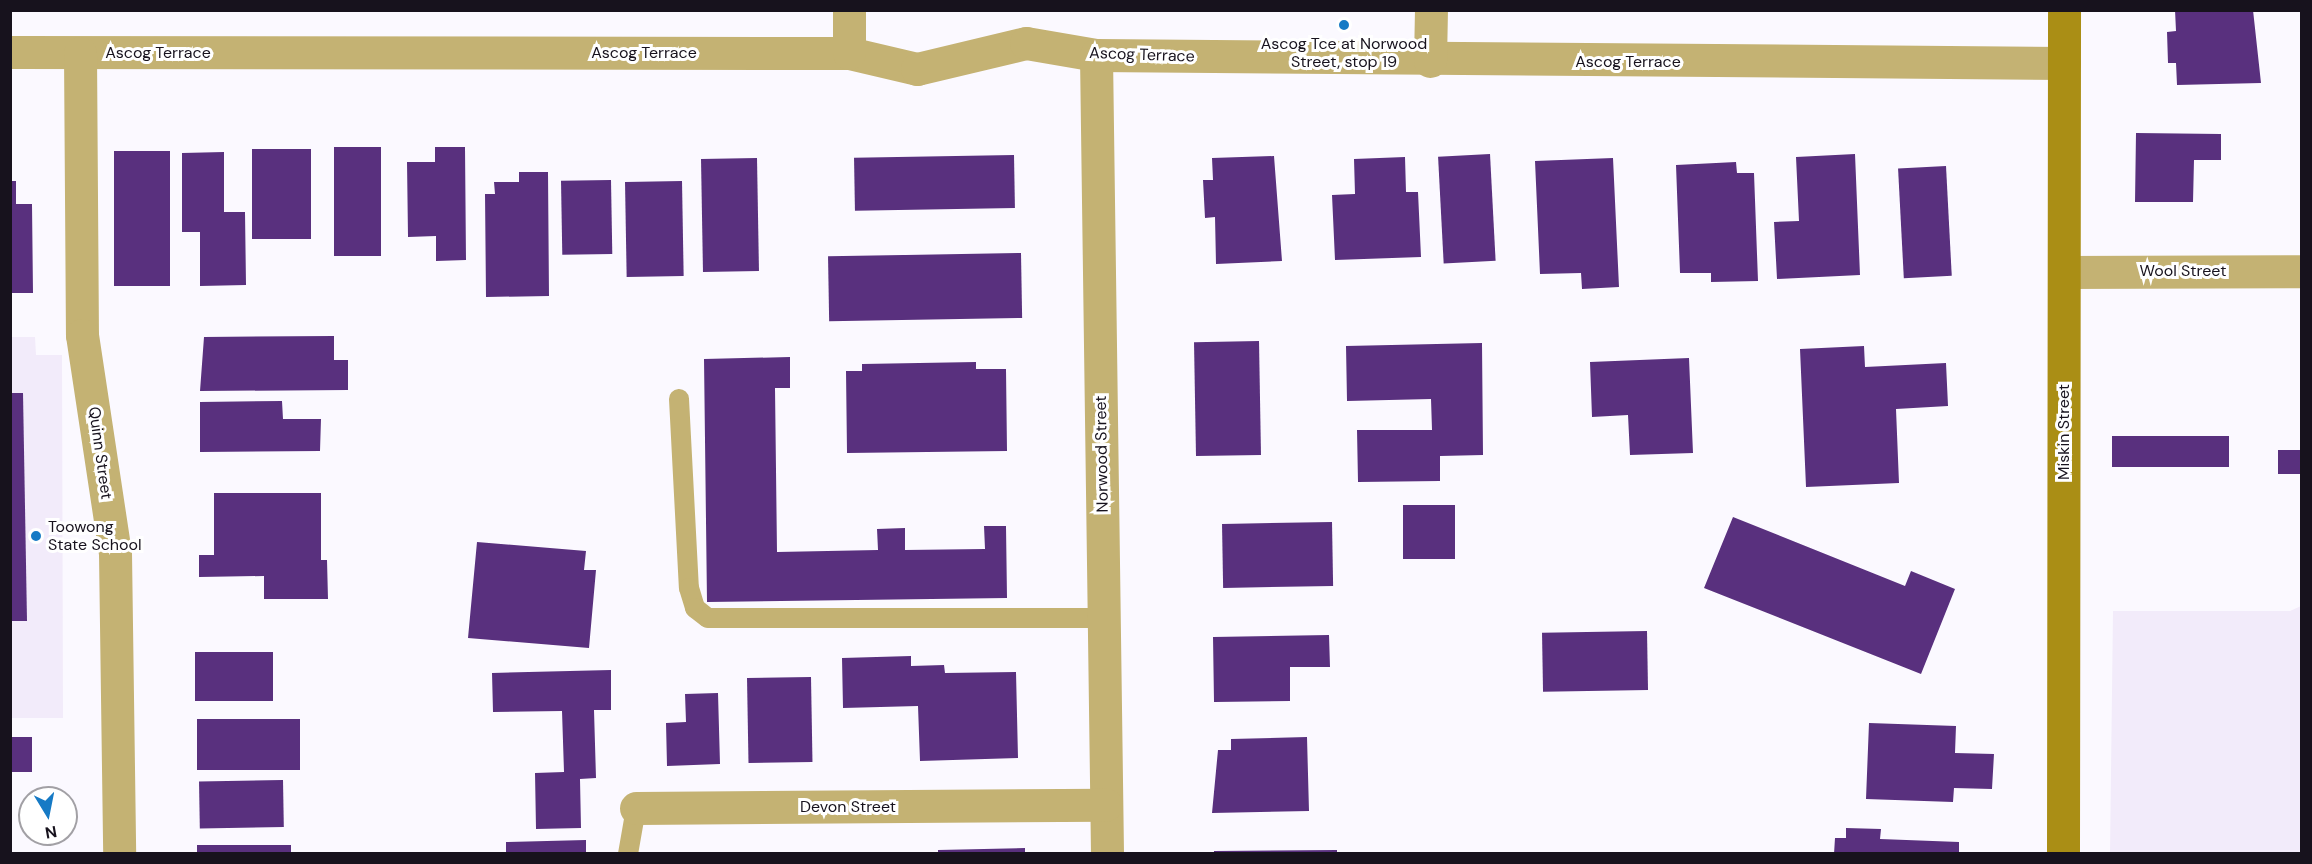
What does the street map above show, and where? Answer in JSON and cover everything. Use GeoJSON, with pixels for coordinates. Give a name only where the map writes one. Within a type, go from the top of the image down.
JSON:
{"type":"FeatureCollection","features":[{"type":"Feature","properties":{"kind":"main road","name":"Miskin Street"},"geometry":{"type":"LineString","coordinates":[[2063,854],[2064,10]]}},
{"type":"Feature","properties":{"kind":"street"},"geometry":{"type":"LineString","coordinates":[[849,10],[849,53]]}},
{"type":"Feature","properties":{"kind":"street"},"geometry":{"type":"LineString","coordinates":[[1430,61],[1431,10]]}},
{"type":"Feature","properties":{"kind":"street","name":"Ascog Terrace"},"geometry":{"type":"LineString","coordinates":[[10,52],[849,53],[917,69],[1026,43],[1096,55],[1430,61],[2064,63]]}},
{"type":"Feature","properties":{"kind":"street","name":"Quinn Street"},"geometry":{"type":"LineString","coordinates":[[80,53],[82,335],[115,553],[119,854]]}},
{"type":"Feature","properties":{"kind":"street","name":"Norwood Street"},"geometry":{"type":"LineString","coordinates":[[1096,55],[1107,854]]}},
{"type":"Feature","properties":{"kind":"street","name":"Wool Street"},"geometry":{"type":"LineString","coordinates":[[2064,272],[2301,271]]}},
{"type":"Feature","properties":{"kind":"street","name":"Devon Street"},"geometry":{"type":"LineString","coordinates":[[636,808],[1106,806]]}},
{"type":"Feature","properties":{"kind":"lane"},"geometry":{"type":"LineString","coordinates":[[679,399],[688,588],[695,608],[708,618],[1104,618]]}},
{"type":"Feature","properties":{"kind":"lane","name":"Devon Street"},"geometry":{"type":"LineString","coordinates":[[628,854],[636,808]]}},
{"type":"Feature","properties":{"kind":"shaded area","name":"Toowong State School"},"geometry":{"type":"Polygon","coordinates":[[[10,337],[35,337],[36,355],[62,355],[63,718],[11,718],[10,337]]]}},
{"type":"Feature","properties":{"kind":"shaded area"},"geometry":{"type":"Polygon","coordinates":[[[2301,606],[2301,853],[2110,853],[2113,611],[2290,611],[2301,606]]]}},
{"type":"Feature","properties":{"kind":"building"},"geometry":{"type":"Polygon","coordinates":[[[2175,10],[2253,10],[2261,83],[2177,85],[2176,63],[2168,63],[2167,32],[2176,31],[2175,10]]]}},
{"type":"Feature","properties":{"kind":"building"},"geometry":{"type":"Polygon","coordinates":[[[2136,133],[2221,134],[2221,160],[2194,160],[2193,202],[2135,202],[2136,133]]]}},
{"type":"Feature","properties":{"kind":"building"},"geometry":{"type":"Polygon","coordinates":[[[334,147],[381,147],[381,256],[334,256],[334,147]]]}},
{"type":"Feature","properties":{"kind":"building"},"geometry":{"type":"Polygon","coordinates":[[[435,147],[465,147],[466,260],[436,261],[436,236],[408,237],[407,162],[435,162],[435,147]]]}},
{"type":"Feature","properties":{"kind":"building"},"geometry":{"type":"Polygon","coordinates":[[[252,149],[311,149],[311,239],[252,239],[252,149]]]}},
{"type":"Feature","properties":{"kind":"building"},"geometry":{"type":"Polygon","coordinates":[[[114,151],[170,151],[170,286],[114,286],[114,151]]]}},
{"type":"Feature","properties":{"kind":"building"},"geometry":{"type":"Polygon","coordinates":[[[224,152],[224,212],[245,212],[246,285],[200,286],[200,232],[182,232],[182,153],[224,152]]]}},
{"type":"Feature","properties":{"kind":"building"},"geometry":{"type":"Polygon","coordinates":[[[1490,154],[1496,261],[1444,264],[1438,157],[1490,154]]]}},
{"type":"Feature","properties":{"kind":"building"},"geometry":{"type":"Polygon","coordinates":[[[1855,154],[1860,275],[1777,279],[1774,222],[1799,221],[1796,157],[1855,154]]]}},
{"type":"Feature","properties":{"kind":"building"},"geometry":{"type":"Polygon","coordinates":[[[1014,155],[1015,208],[855,211],[854,158],[1014,155]]]}},
{"type":"Feature","properties":{"kind":"building"},"geometry":{"type":"Polygon","coordinates":[[[1274,156],[1282,261],[1216,264],[1215,217],[1205,218],[1203,180],[1213,180],[1212,158],[1274,156]]]}},
{"type":"Feature","properties":{"kind":"building"},"geometry":{"type":"Polygon","coordinates":[[[1405,157],[1406,192],[1418,192],[1421,257],[1335,260],[1332,195],[1355,194],[1354,159],[1405,157]]]}},
{"type":"Feature","properties":{"kind":"building"},"geometry":{"type":"Polygon","coordinates":[[[757,158],[759,271],[703,272],[701,159],[757,158]]]}},
{"type":"Feature","properties":{"kind":"building"},"geometry":{"type":"Polygon","coordinates":[[[1613,158],[1619,287],[1582,289],[1581,273],[1540,274],[1535,161],[1613,158]]]}},
{"type":"Feature","properties":{"kind":"building"},"geometry":{"type":"Polygon","coordinates":[[[1736,162],[1737,173],[1754,173],[1758,281],[1711,282],[1711,273],[1680,273],[1676,165],[1736,162]]]}},
{"type":"Feature","properties":{"kind":"building"},"geometry":{"type":"Polygon","coordinates":[[[1946,166],[1952,276],[1904,278],[1898,169],[1946,166]]]}},
{"type":"Feature","properties":{"kind":"building"},"geometry":{"type":"Polygon","coordinates":[[[519,172],[548,172],[549,296],[486,297],[485,194],[495,194],[494,182],[519,182],[519,172]]]}},
{"type":"Feature","properties":{"kind":"building"},"geometry":{"type":"Polygon","coordinates":[[[611,180],[612,254],[562,255],[561,181],[611,180]]]}},
{"type":"Feature","properties":{"kind":"building"},"geometry":{"type":"Polygon","coordinates":[[[10,181],[16,181],[16,204],[32,204],[33,293],[10,293],[10,181]]]}},
{"type":"Feature","properties":{"kind":"building"},"geometry":{"type":"Polygon","coordinates":[[[682,181],[684,276],[627,277],[625,182],[682,181]]]}},
{"type":"Feature","properties":{"kind":"building"},"geometry":{"type":"Polygon","coordinates":[[[1021,253],[1022,318],[829,321],[828,256],[1021,253]]]}},
{"type":"Feature","properties":{"kind":"building"},"geometry":{"type":"Polygon","coordinates":[[[334,336],[334,360],[348,360],[348,390],[200,391],[204,337],[334,336]]]}},
{"type":"Feature","properties":{"kind":"building"},"geometry":{"type":"Polygon","coordinates":[[[1259,341],[1261,455],[1196,456],[1194,342],[1259,341]]]}},
{"type":"Feature","properties":{"kind":"building"},"geometry":{"type":"Polygon","coordinates":[[[1482,343],[1483,455],[1440,456],[1440,481],[1358,482],[1357,430],[1432,430],[1431,399],[1347,401],[1346,346],[1482,343]]]}},
{"type":"Feature","properties":{"kind":"building"},"geometry":{"type":"Polygon","coordinates":[[[1864,346],[1865,367],[1946,363],[1948,406],[1896,409],[1899,483],[1806,487],[1800,349],[1864,346]]]}},
{"type":"Feature","properties":{"kind":"building"},"geometry":{"type":"Polygon","coordinates":[[[790,357],[790,388],[775,388],[777,552],[878,550],[877,529],[905,528],[905,550],[985,549],[984,526],[1006,526],[1007,598],[707,602],[704,359],[790,357]]]}},
{"type":"Feature","properties":{"kind":"building"},"geometry":{"type":"Polygon","coordinates":[[[1689,358],[1693,453],[1630,455],[1628,415],[1592,417],[1590,362],[1689,358]]]}},
{"type":"Feature","properties":{"kind":"building"},"geometry":{"type":"Polygon","coordinates":[[[976,362],[976,369],[1006,369],[1007,451],[847,453],[846,371],[862,371],[862,364],[976,362]]]}},
{"type":"Feature","properties":{"kind":"building"},"geometry":{"type":"Polygon","coordinates":[[[10,393],[23,393],[27,621],[10,621],[10,393]]]}},
{"type":"Feature","properties":{"kind":"building"},"geometry":{"type":"Polygon","coordinates":[[[282,401],[283,419],[321,419],[320,451],[200,452],[200,402],[282,401]]]}},
{"type":"Feature","properties":{"kind":"building"},"geometry":{"type":"Polygon","coordinates":[[[2112,436],[2229,436],[2229,467],[2112,467],[2112,436]]]}},
{"type":"Feature","properties":{"kind":"building"},"geometry":{"type":"Polygon","coordinates":[[[2278,450],[2302,450],[2302,474],[2278,474],[2278,450]]]}},
{"type":"Feature","properties":{"kind":"building"},"geometry":{"type":"Polygon","coordinates":[[[214,493],[321,493],[321,560],[327,560],[328,599],[264,599],[264,576],[199,577],[199,555],[214,555],[214,493]]]}},
{"type":"Feature","properties":{"kind":"building"},"geometry":{"type":"Polygon","coordinates":[[[1403,505],[1455,505],[1455,559],[1403,559],[1403,505]]]}},
{"type":"Feature","properties":{"kind":"building"},"geometry":{"type":"Polygon","coordinates":[[[1733,517],[1905,586],[1911,571],[1955,589],[1921,674],[1704,588],[1733,517]]]}},
{"type":"Feature","properties":{"kind":"building"},"geometry":{"type":"Polygon","coordinates":[[[1332,522],[1333,586],[1223,588],[1222,524],[1332,522]]]}},
{"type":"Feature","properties":{"kind":"building"},"geometry":{"type":"Polygon","coordinates":[[[477,542],[586,551],[584,570],[596,570],[589,648],[468,638],[477,542]]]}},
{"type":"Feature","properties":{"kind":"building"},"geometry":{"type":"Polygon","coordinates":[[[1647,631],[1648,690],[1543,692],[1542,633],[1647,631]]]}},
{"type":"Feature","properties":{"kind":"building"},"geometry":{"type":"Polygon","coordinates":[[[1329,635],[1330,667],[1290,667],[1290,701],[1214,702],[1213,637],[1329,635]]]}},
{"type":"Feature","properties":{"kind":"building"},"geometry":{"type":"Polygon","coordinates":[[[195,652],[273,652],[273,701],[195,701],[195,652]]]}},
{"type":"Feature","properties":{"kind":"building"},"geometry":{"type":"Polygon","coordinates":[[[911,656],[911,666],[944,665],[945,673],[1016,672],[1018,758],[920,761],[918,706],[843,708],[842,658],[911,656]]]}},
{"type":"Feature","properties":{"kind":"building"},"geometry":{"type":"Polygon","coordinates":[[[611,670],[611,710],[594,710],[596,778],[580,779],[581,828],[536,829],[535,773],[564,772],[562,711],[493,712],[492,673],[611,670]]]}},
{"type":"Feature","properties":{"kind":"building"},"geometry":{"type":"Polygon","coordinates":[[[811,677],[812,762],[748,763],[747,678],[811,677]]]}},
{"type":"Feature","properties":{"kind":"building"},"geometry":{"type":"Polygon","coordinates":[[[718,693],[720,764],[667,766],[666,723],[686,722],[685,694],[718,693]]]}},
{"type":"Feature","properties":{"kind":"building"},"geometry":{"type":"Polygon","coordinates":[[[197,719],[300,719],[300,770],[197,770],[197,719]]]}},
{"type":"Feature","properties":{"kind":"building"},"geometry":{"type":"Polygon","coordinates":[[[1869,723],[1956,726],[1955,753],[1994,754],[1992,789],[1954,788],[1953,802],[1866,799],[1869,723]]]}},
{"type":"Feature","properties":{"kind":"building"},"geometry":{"type":"Polygon","coordinates":[[[10,737],[32,737],[32,772],[10,772],[10,737]]]}},
{"type":"Feature","properties":{"kind":"building"},"geometry":{"type":"Polygon","coordinates":[[[1307,737],[1309,811],[1212,813],[1218,750],[1231,750],[1231,739],[1307,737]]]}},
{"type":"Feature","properties":{"kind":"building"},"geometry":{"type":"Polygon","coordinates":[[[283,780],[284,827],[200,828],[199,781],[283,780]]]}},
{"type":"Feature","properties":{"kind":"building"},"geometry":{"type":"Polygon","coordinates":[[[1846,828],[1881,829],[1880,839],[1959,842],[1959,854],[1834,854],[1835,838],[1846,838],[1846,828]]]}},
{"type":"Feature","properties":{"kind":"building"},"geometry":{"type":"Polygon","coordinates":[[[586,840],[586,854],[506,854],[506,842],[586,840]]]}},
{"type":"Feature","properties":{"kind":"building"},"geometry":{"type":"Polygon","coordinates":[[[197,845],[291,845],[291,854],[197,854],[197,845]]]}},
{"type":"Feature","properties":{"kind":"building"},"geometry":{"type":"Polygon","coordinates":[[[1025,848],[1025,854],[938,854],[938,850],[1025,848]]]}},
{"type":"Feature","properties":{"kind":"building"},"geometry":{"type":"Polygon","coordinates":[[[1337,850],[1337,854],[1214,854],[1214,851],[1337,850]]]}},
{"type":"Feature","properties":{"kind":"place","name":"Ascog Tce at Norwood Street, stop 19"},"geometry":{"type":"Point","coordinates":[1344,25]}},
{"type":"Feature","properties":{"kind":"place","name":"Toowong State School"},"geometry":{"type":"Point","coordinates":[36,536]}}]}
